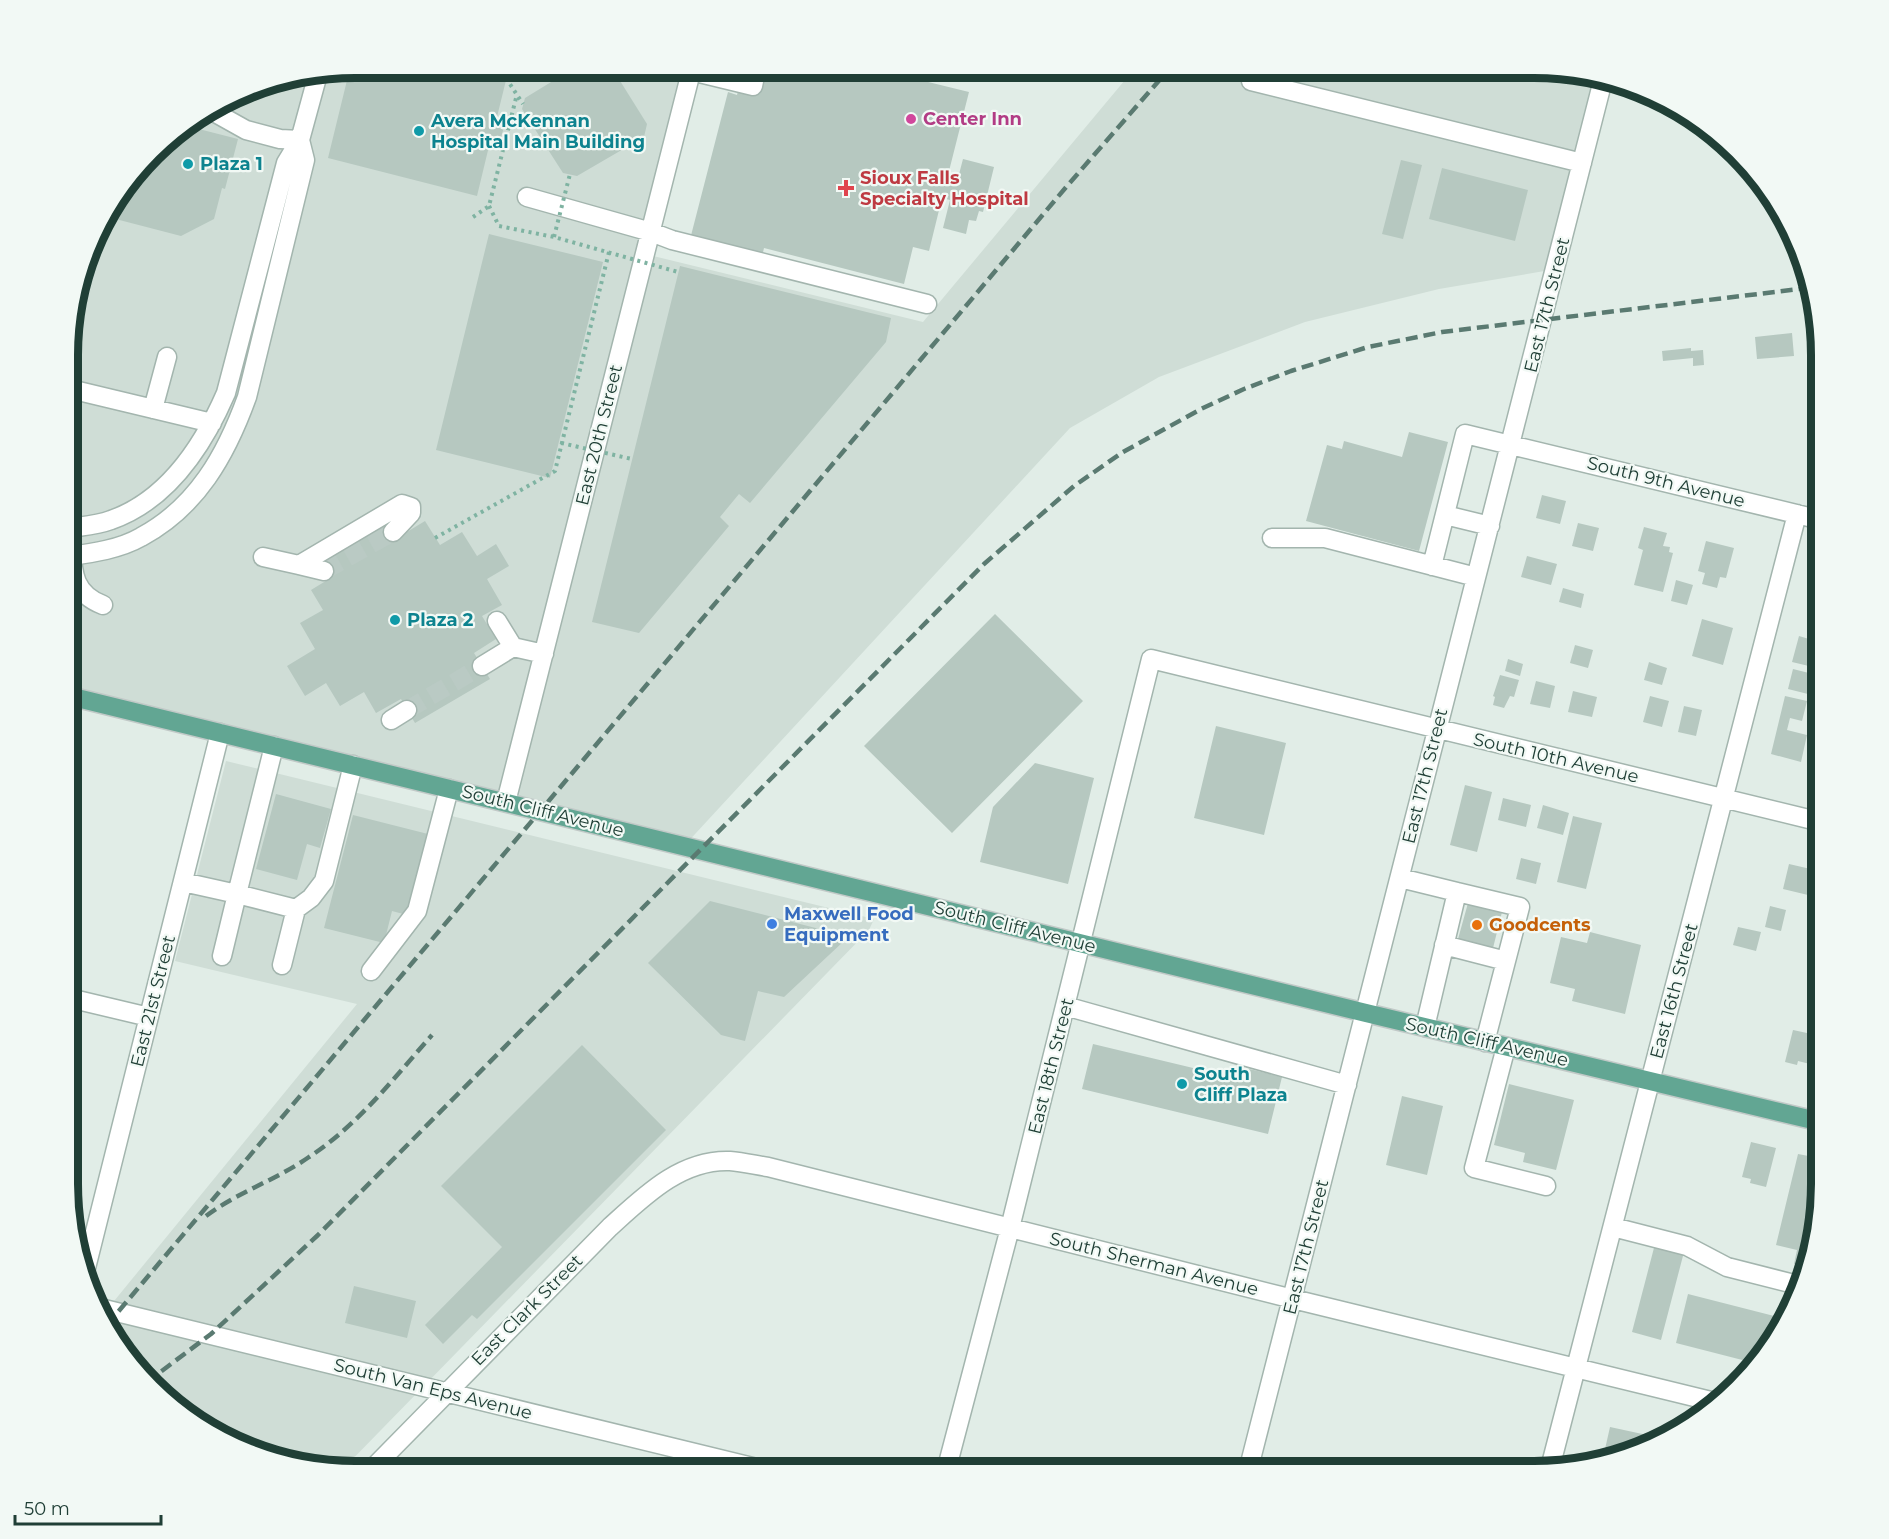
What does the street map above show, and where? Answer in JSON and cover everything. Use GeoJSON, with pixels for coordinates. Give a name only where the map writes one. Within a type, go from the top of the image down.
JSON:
{"type":"FeatureCollection","features":[{"type":"Feature","properties":{"kind":"main road","name":"South Cliff Avenue"},"geometry":{"type":"LineString","coordinates":[[78,698],[1811,1120]]}},
{"type":"Feature","properties":{"kind":"street","name":"East 20th Street"},"geometry":{"type":"LineString","coordinates":[[506,802],[690,78]]}},
{"type":"Feature","properties":{"kind":"street"},"geometry":{"type":"LineString","coordinates":[[724,78],[753,86],[755,78]]}},
{"type":"Feature","properties":{"kind":"street"},"geometry":{"type":"LineString","coordinates":[[78,527],[108,521],[132,512],[157,495],[178,474],[212,423],[226,393],[286,162],[300,140],[316,80]]}},
{"type":"Feature","properties":{"kind":"street"},"geometry":{"type":"LineString","coordinates":[[1251,81],[1582,163]]}},
{"type":"Feature","properties":{"kind":"street","name":"East 17th Street"},"geometry":{"type":"LineString","coordinates":[[1251,1461],[1601,86]]}},
{"type":"Feature","properties":{"kind":"street"},"geometry":{"type":"LineString","coordinates":[[218,114],[246,130],[280,139],[300,140]]}},
{"type":"Feature","properties":{"kind":"street"},"geometry":{"type":"LineString","coordinates":[[78,555],[112,548],[140,538],[168,519],[196,493],[219,462],[247,397],[305,160],[300,140]]}},
{"type":"Feature","properties":{"kind":"street"},"geometry":{"type":"LineString","coordinates":[[527,197],[672,240],[927,304]]}},
{"type":"Feature","properties":{"kind":"street"},"geometry":{"type":"LineString","coordinates":[[260,262],[279,266]]}},
{"type":"Feature","properties":{"kind":"street"},"geometry":{"type":"LineString","coordinates":[[153,409],[167,357]]}},
{"type":"Feature","properties":{"kind":"street"},"geometry":{"type":"LineString","coordinates":[[78,391],[212,423]]}},
{"type":"Feature","properties":{"kind":"street","name":"South 9th Avenue"},"geometry":{"type":"LineString","coordinates":[[1445,514],[1465,434],[1811,518]]}},
{"type":"Feature","properties":{"kind":"street"},"geometry":{"type":"LineString","coordinates":[[299,565],[402,504],[411,507],[411,513],[393,532]]}},
{"type":"Feature","properties":{"kind":"street"},"geometry":{"type":"LineString","coordinates":[[1432,566],[1445,514],[1490,526]]}},
{"type":"Feature","properties":{"kind":"street","name":"East 16th Street"},"geometry":{"type":"LineString","coordinates":[[1553,1460],[1797,514]]}},
{"type":"Feature","properties":{"kind":"street"},"geometry":{"type":"LineString","coordinates":[[1272,538],[1325,538],[1476,577]]}},
{"type":"Feature","properties":{"kind":"street"},"geometry":{"type":"LineString","coordinates":[[263,557],[324,571]]}},
{"type":"Feature","properties":{"kind":"street"},"geometry":{"type":"LineString","coordinates":[[78,583],[82,592],[90,600],[103,605]]}},
{"type":"Feature","properties":{"kind":"street"},"geometry":{"type":"LineString","coordinates":[[497,621],[513,647]]}},
{"type":"Feature","properties":{"kind":"street"},"geometry":{"type":"LineString","coordinates":[[482,666],[513,647],[544,654]]}},
{"type":"Feature","properties":{"kind":"street","name":"South 10th Avenue"},"geometry":{"type":"LineString","coordinates":[[1151,659],[1811,820]]}},
{"type":"Feature","properties":{"kind":"street","name":"East 18th Street"},"geometry":{"type":"LineString","coordinates":[[949,1461],[1010,1228],[1151,659]]}},
{"type":"Feature","properties":{"kind":"street"},"geometry":{"type":"LineString","coordinates":[[391,720],[407,710]]}},
{"type":"Feature","properties":{"kind":"street","name":"East 21st Street"},"geometry":{"type":"LineString","coordinates":[[88,1260],[220,733]]}},
{"type":"Feature","properties":{"kind":"street"},"geometry":{"type":"LineString","coordinates":[[222,956],[274,746]]}},
{"type":"Feature","properties":{"kind":"street"},"geometry":{"type":"LineString","coordinates":[[282,965],[296,909],[311,898],[324,880],[353,765]]}},
{"type":"Feature","properties":{"kind":"street"},"geometry":{"type":"LineString","coordinates":[[371,971],[417,911],[449,789]]}},
{"type":"Feature","properties":{"kind":"street"},"geometry":{"type":"LineString","coordinates":[[1400,878],[1520,907],[1485,1042]]}},
{"type":"Feature","properties":{"kind":"street"},"geometry":{"type":"LineString","coordinates":[[183,882],[296,909]]}},
{"type":"Feature","properties":{"kind":"street"},"geometry":{"type":"LineString","coordinates":[[1425,1027],[1457,892]]}},
{"type":"Feature","properties":{"kind":"street"},"geometry":{"type":"LineString","coordinates":[[1444,945],[1506,961]]}},
{"type":"Feature","properties":{"kind":"street"},"geometry":{"type":"LineString","coordinates":[[78,1000],[149,1017]]}},
{"type":"Feature","properties":{"kind":"street"},"geometry":{"type":"LineString","coordinates":[[1065,1006],[1347,1085]]}},
{"type":"Feature","properties":{"kind":"street"},"geometry":{"type":"LineString","coordinates":[[1506,1047],[1474,1168],[1546,1186]]}},
{"type":"Feature","properties":{"kind":"street","name":"South Sherman Avenue"},"geometry":{"type":"LineString","coordinates":[[696,1165],[730,1161],[768,1167],[1707,1400]]}},
{"type":"Feature","properties":{"kind":"street","name":"East Clark Street"},"geometry":{"type":"LineString","coordinates":[[380,1461],[618,1219],[644,1196],[672,1177],[696,1165]]}},
{"type":"Feature","properties":{"kind":"street"},"geometry":{"type":"LineString","coordinates":[[1613,1227],[1687,1246],[1727,1267],[1792,1284]]}},
{"type":"Feature","properties":{"kind":"street","name":"South Van Eps Avenue"},"geometry":{"type":"LineString","coordinates":[[109,1310],[728,1461]]}},
{"type":"Feature","properties":{"kind":"path"},"geometry":{"type":"LineString","coordinates":[[506,78],[523,104]]}},
{"type":"Feature","properties":{"kind":"path"},"geometry":{"type":"LineString","coordinates":[[1239,78],[1251,81]]}},
{"type":"Feature","properties":{"kind":"path"},"geometry":{"type":"LineString","coordinates":[[517,94],[489,206],[498,226],[554,237],[678,272]]}},
{"type":"Feature","properties":{"kind":"path"},"geometry":{"type":"LineString","coordinates":[[554,237],[570,174]]}},
{"type":"Feature","properties":{"kind":"path"},"geometry":{"type":"LineString","coordinates":[[473,217],[489,206]]}},
{"type":"Feature","properties":{"kind":"path"},"geometry":{"type":"LineString","coordinates":[[435,538],[555,471],[609,252]]}},
{"type":"Feature","properties":{"kind":"path"},"geometry":{"type":"LineString","coordinates":[[561,443],[632,459]]}},
{"type":"Feature","properties":{"kind":"shaded area"},"geometry":{"type":"Polygon","coordinates":[[[355,78],[689,78],[645,254],[923,322],[1127,78],[1534,78],[1571,80],[1602,86],[1556,269],[1439,289],[1305,322],[1159,377],[1070,428],[684,846],[78,698],[78,355],[83,301],[99,249],[115,216],[147,172],[186,135],[216,115],[249,99],[283,87],[318,80],[355,78]]]}},
{"type":"Feature","properties":{"kind":"shaded area"},"geometry":{"type":"Polygon","coordinates":[[[226,761],[874,919],[869,930],[351,1461],[318,1459],[283,1452],[249,1440],[216,1424],[186,1404],[159,1380],[135,1353],[108,1309],[357,1004],[175,961],[226,761]]]}},
{"type":"Feature","properties":{"kind":"building","name":"Avera McKennan Hospital Main Building"},"geometry":{"type":"Polygon","coordinates":[[[347,78],[507,78],[495,125],[504,127],[499,144],[490,142],[477,196],[328,158],[347,78]]]}},
{"type":"Feature","properties":{"kind":"building"},"geometry":{"type":"Polygon","coordinates":[[[558,78],[618,78],[647,124],[644,137],[577,176],[563,173],[522,109],[525,98],[558,78]]]}},
{"type":"Feature","properties":{"kind":"building","name":"Sioux Falls Specialty Hospital"},"geometry":{"type":"Polygon","coordinates":[[[755,78],[912,78],[969,92],[948,175],[958,178],[963,159],[994,167],[983,212],[979,211],[976,221],[969,220],[966,234],[943,228],[950,200],[942,198],[929,251],[913,247],[904,284],[764,248],[759,270],[687,251],[728,92],[737,95],[739,87],[755,78]]]}},
{"type":"Feature","properties":{"kind":"building","name":"Plaza 1"},"geometry":{"type":"Polygon","coordinates":[[[196,128],[238,139],[225,189],[222,188],[214,219],[181,236],[114,219],[147,172],[172,147],[196,128]]]}},
{"type":"Feature","properties":{"kind":"building"},"geometry":{"type":"Polygon","coordinates":[[[1401,160],[1422,165],[1403,239],[1382,234],[1401,160]]]}},
{"type":"Feature","properties":{"kind":"building"},"geometry":{"type":"Polygon","coordinates":[[[1442,168],[1528,190],[1515,241],[1429,219],[1442,168]]]}},
{"type":"Feature","properties":{"kind":"building"},"geometry":{"type":"Polygon","coordinates":[[[489,234],[603,262],[550,478],[436,450],[489,234]]]}},
{"type":"Feature","properties":{"kind":"building"},"geometry":{"type":"Polygon","coordinates":[[[680,266],[891,318],[886,342],[750,503],[739,494],[720,517],[729,526],[639,633],[592,622],[680,266]]]}},
{"type":"Feature","properties":{"kind":"building"},"geometry":{"type":"Polygon","coordinates":[[[1792,333],[1794,356],[1757,359],[1755,337],[1792,333]]]}},
{"type":"Feature","properties":{"kind":"building"},"geometry":{"type":"Polygon","coordinates":[[[1691,348],[1691,351],[1703,350],[1704,365],[1693,366],[1693,358],[1663,361],[1662,351],[1691,348]]]}},
{"type":"Feature","properties":{"kind":"building"},"geometry":{"type":"Polygon","coordinates":[[[1409,432],[1448,442],[1419,551],[1306,521],[1327,445],[1342,449],[1344,441],[1402,457],[1409,432]]]}},
{"type":"Feature","properties":{"kind":"building"},"geometry":{"type":"Polygon","coordinates":[[[1542,495],[1566,501],[1560,524],[1536,518],[1542,495]]]}},
{"type":"Feature","properties":{"kind":"building","name":"Plaza 2"},"geometry":{"type":"Polygon","coordinates":[[[425,521],[440,545],[462,532],[477,556],[496,544],[509,566],[487,579],[502,605],[482,616],[496,639],[474,653],[490,679],[415,723],[401,699],[376,713],[364,692],[340,706],[326,683],[305,696],[287,666],[315,649],[300,623],[323,610],[311,590],[329,579],[319,563],[387,522],[397,538],[425,521]]]}},
{"type":"Feature","properties":{"kind":"building"},"geometry":{"type":"Polygon","coordinates":[[[1578,523],[1599,528],[1593,551],[1572,546],[1578,523]]]}},
{"type":"Feature","properties":{"kind":"building"},"geometry":{"type":"Polygon","coordinates":[[[1644,527],[1667,533],[1663,546],[1670,547],[1669,552],[1673,553],[1663,592],[1634,585],[1643,550],[1638,548],[1644,527]]]}},
{"type":"Feature","properties":{"kind":"building"},"geometry":{"type":"Polygon","coordinates":[[[1706,541],[1734,548],[1726,578],[1720,577],[1717,588],[1702,584],[1705,573],[1698,571],[1706,541]]]}},
{"type":"Feature","properties":{"kind":"building"},"geometry":{"type":"Polygon","coordinates":[[[1527,556],[1557,564],[1551,585],[1521,577],[1527,556]]]}},
{"type":"Feature","properties":{"kind":"building"},"geometry":{"type":"Polygon","coordinates":[[[1676,580],[1693,585],[1687,605],[1671,601],[1676,580]]]}},
{"type":"Feature","properties":{"kind":"building"},"geometry":{"type":"Polygon","coordinates":[[[1563,588],[1584,594],[1581,608],[1559,602],[1563,588]]]}},
{"type":"Feature","properties":{"kind":"building"},"geometry":{"type":"Polygon","coordinates":[[[995,614],[1083,701],[952,833],[864,746],[995,614]]]}},
{"type":"Feature","properties":{"kind":"building"},"geometry":{"type":"Polygon","coordinates":[[[1702,619],[1733,628],[1723,665],[1692,656],[1702,619]]]}},
{"type":"Feature","properties":{"kind":"building"},"geometry":{"type":"Polygon","coordinates":[[[1799,636],[1811,640],[1811,667],[1792,662],[1799,636]]]}},
{"type":"Feature","properties":{"kind":"building"},"geometry":{"type":"Polygon","coordinates":[[[1575,645],[1593,650],[1588,668],[1570,663],[1575,645]]]}},
{"type":"Feature","properties":{"kind":"building"},"geometry":{"type":"Polygon","coordinates":[[[1508,659],[1523,664],[1520,676],[1505,671],[1508,659]]]}},
{"type":"Feature","properties":{"kind":"building"},"geometry":{"type":"Polygon","coordinates":[[[1649,662],[1667,668],[1662,685],[1644,680],[1649,662]]]}},
{"type":"Feature","properties":{"kind":"building"},"geometry":{"type":"Polygon","coordinates":[[[1793,669],[1811,674],[1808,694],[1788,689],[1793,669]]]}},
{"type":"Feature","properties":{"kind":"building"},"geometry":{"type":"Polygon","coordinates":[[[1500,675],[1519,680],[1514,697],[1510,696],[1504,708],[1493,705],[1495,697],[1493,696],[1500,675]]]}},
{"type":"Feature","properties":{"kind":"building"},"geometry":{"type":"Polygon","coordinates":[[[1536,681],[1555,686],[1550,708],[1530,704],[1536,681]]]}},
{"type":"Feature","properties":{"kind":"building"},"geometry":{"type":"Polygon","coordinates":[[[1573,691],[1597,697],[1592,717],[1568,712],[1573,691]]]}},
{"type":"Feature","properties":{"kind":"building"},"geometry":{"type":"Polygon","coordinates":[[[1650,696],[1669,701],[1662,727],[1643,722],[1650,696]]]}},
{"type":"Feature","properties":{"kind":"building"},"geometry":{"type":"Polygon","coordinates":[[[1785,696],[1807,701],[1802,721],[1790,718],[1787,730],[1807,735],[1801,762],[1771,754],[1785,696]]]}},
{"type":"Feature","properties":{"kind":"building"},"geometry":{"type":"Polygon","coordinates":[[[1684,706],[1702,710],[1696,736],[1678,732],[1684,706]]]}},
{"type":"Feature","properties":{"kind":"building"},"geometry":{"type":"Polygon","coordinates":[[[1216,726],[1286,743],[1264,835],[1194,818],[1216,726]]]}},
{"type":"Feature","properties":{"kind":"building"},"geometry":{"type":"Polygon","coordinates":[[[1035,763],[1094,778],[1068,884],[980,862],[993,807],[1035,763]]]}},
{"type":"Feature","properties":{"kind":"building"},"geometry":{"type":"Polygon","coordinates":[[[1465,785],[1492,792],[1477,852],[1450,845],[1465,785]]]}},
{"type":"Feature","properties":{"kind":"building"},"geometry":{"type":"Polygon","coordinates":[[[276,794],[331,809],[320,848],[307,844],[297,880],[256,869],[276,794]]]}},
{"type":"Feature","properties":{"kind":"building"},"geometry":{"type":"Polygon","coordinates":[[[1503,798],[1531,805],[1526,827],[1498,820],[1503,798]]]}},
{"type":"Feature","properties":{"kind":"building"},"geometry":{"type":"Polygon","coordinates":[[[1543,805],[1569,813],[1563,835],[1537,828],[1543,805]]]}},
{"type":"Feature","properties":{"kind":"building"},"geometry":{"type":"Polygon","coordinates":[[[353,815],[428,834],[407,915],[392,911],[384,943],[324,928],[353,815]]]}},
{"type":"Feature","properties":{"kind":"building"},"geometry":{"type":"Polygon","coordinates":[[[1573,816],[1602,823],[1586,889],[1557,882],[1573,816]]]}},
{"type":"Feature","properties":{"kind":"building"},"geometry":{"type":"Polygon","coordinates":[[[1521,858],[1541,863],[1536,884],[1516,879],[1521,858]]]}},
{"type":"Feature","properties":{"kind":"building"},"geometry":{"type":"Polygon","coordinates":[[[1789,864],[1811,869],[1808,895],[1783,889],[1789,864]]]}},
{"type":"Feature","properties":{"kind":"building"},"geometry":{"type":"Polygon","coordinates":[[[710,901],[839,934],[844,941],[784,997],[758,991],[745,1041],[721,1035],[648,963],[710,901]]]}},
{"type":"Feature","properties":{"kind":"building"},"geometry":{"type":"Polygon","coordinates":[[[1468,903],[1502,912],[1493,948],[1458,939],[1468,903]]]}},
{"type":"Feature","properties":{"kind":"building"},"geometry":{"type":"Polygon","coordinates":[[[1770,906],[1786,910],[1781,931],[1765,927],[1770,906]]]}},
{"type":"Feature","properties":{"kind":"building"},"geometry":{"type":"Polygon","coordinates":[[[1738,927],[1761,932],[1756,951],[1733,945],[1738,927]]]}},
{"type":"Feature","properties":{"kind":"building"},"geometry":{"type":"Polygon","coordinates":[[[1590,932],[1641,945],[1625,1014],[1572,1001],[1575,989],[1550,983],[1561,937],[1587,943],[1590,932]]]}},
{"type":"Feature","properties":{"kind":"building"},"geometry":{"type":"Polygon","coordinates":[[[1793,1030],[1811,1034],[1810,1064],[1798,1061],[1797,1065],[1785,1062],[1793,1030]]]}},
{"type":"Feature","properties":{"kind":"building","name":"South Cliff Plaza"},"geometry":{"type":"Polygon","coordinates":[[[1093,1044],[1239,1079],[1241,1067],[1282,1077],[1268,1134],[1082,1089],[1093,1044]]]}},
{"type":"Feature","properties":{"kind":"building"},"geometry":{"type":"Polygon","coordinates":[[[582,1045],[666,1130],[477,1319],[472,1315],[443,1344],[425,1325],[502,1247],[441,1186],[582,1045]]]}},
{"type":"Feature","properties":{"kind":"building"},"geometry":{"type":"Polygon","coordinates":[[[1509,1084],[1574,1100],[1556,1170],[1523,1162],[1525,1153],[1494,1145],[1509,1084]]]}},
{"type":"Feature","properties":{"kind":"building"},"geometry":{"type":"Polygon","coordinates":[[[1402,1096],[1443,1106],[1427,1175],[1386,1165],[1402,1096]]]}},
{"type":"Feature","properties":{"kind":"building"},"geometry":{"type":"Polygon","coordinates":[[[1751,1142],[1776,1148],[1766,1187],[1750,1183],[1751,1179],[1742,1177],[1751,1142]]]}},
{"type":"Feature","properties":{"kind":"building"},"geometry":{"type":"Polygon","coordinates":[[[1798,1154],[1811,1156],[1809,1221],[1799,1265],[1794,1264],[1797,1250],[1776,1245],[1798,1154]]]}},
{"type":"Feature","properties":{"kind":"building"},"geometry":{"type":"Polygon","coordinates":[[[1655,1244],[1684,1252],[1661,1340],[1632,1332],[1655,1244]]]}},
{"type":"Feature","properties":{"kind":"building"},"geometry":{"type":"Polygon","coordinates":[[[354,1286],[416,1301],[407,1338],[345,1323],[354,1286]]]}},
{"type":"Feature","properties":{"kind":"building"},"geometry":{"type":"Polygon","coordinates":[[[1688,1294],[1777,1317],[1747,1361],[1676,1343],[1688,1294]]]}},
{"type":"Feature","properties":{"kind":"building"},"geometry":{"type":"Polygon","coordinates":[[[1783,1298],[1786,1299],[1779,1313],[1783,1298]]]}},
{"type":"Feature","properties":{"kind":"building"},"geometry":{"type":"Polygon","coordinates":[[[1610,1427],[1650,1436],[1640,1440],[1604,1452],[1610,1427]]]}},
{"type":"Feature","properties":{"kind":"tunnel"},"geometry":{"type":"LineString","coordinates":[[324,571],[393,532]]}},
{"type":"Feature","properties":{"kind":"tunnel"},"geometry":{"type":"LineString","coordinates":[[407,710],[482,666]]}},
{"type":"Feature","properties":{"kind":"railway"},"geometry":{"type":"LineString","coordinates":[[113,1318],[1067,186],[1161,78]]}},
{"type":"Feature","properties":{"kind":"railway"},"geometry":{"type":"LineString","coordinates":[[155,1376],[211,1334],[318,1235],[984,564],[1074,486],[1123,452],[1201,409],[1244,389],[1291,371],[1368,347],[1442,332],[1803,289]]}},
{"type":"Feature","properties":{"kind":"railway"},"geometry":{"type":"LineString","coordinates":[[206,1216],[283,1173],[327,1144],[375,1100],[432,1035]]}},
{"type":"Feature","properties":{"kind":"place","name":"Center Inn"},"geometry":{"type":"Point","coordinates":[911,119]}},
{"type":"Feature","properties":{"kind":"place","name":"Avera McKennan Hospital Main Building"},"geometry":{"type":"Point","coordinates":[419,131]}},
{"type":"Feature","properties":{"kind":"place","name":"Plaza 1"},"geometry":{"type":"Point","coordinates":[188,164]}},
{"type":"Feature","properties":{"kind":"place","name":"Sioux Falls Specialty Hospital"},"geometry":{"type":"Point","coordinates":[846,188]}},
{"type":"Feature","properties":{"kind":"place","name":"Plaza 2"},"geometry":{"type":"Point","coordinates":[395,620]}},
{"type":"Feature","properties":{"kind":"place","name":"Maxwell Food Equipment"},"geometry":{"type":"Point","coordinates":[772,924]}},
{"type":"Feature","properties":{"kind":"place","name":"Goodcents"},"geometry":{"type":"Point","coordinates":[1477,925]}},
{"type":"Feature","properties":{"kind":"place","name":"South Cliff Plaza"},"geometry":{"type":"Point","coordinates":[1182,1084]}}]}
